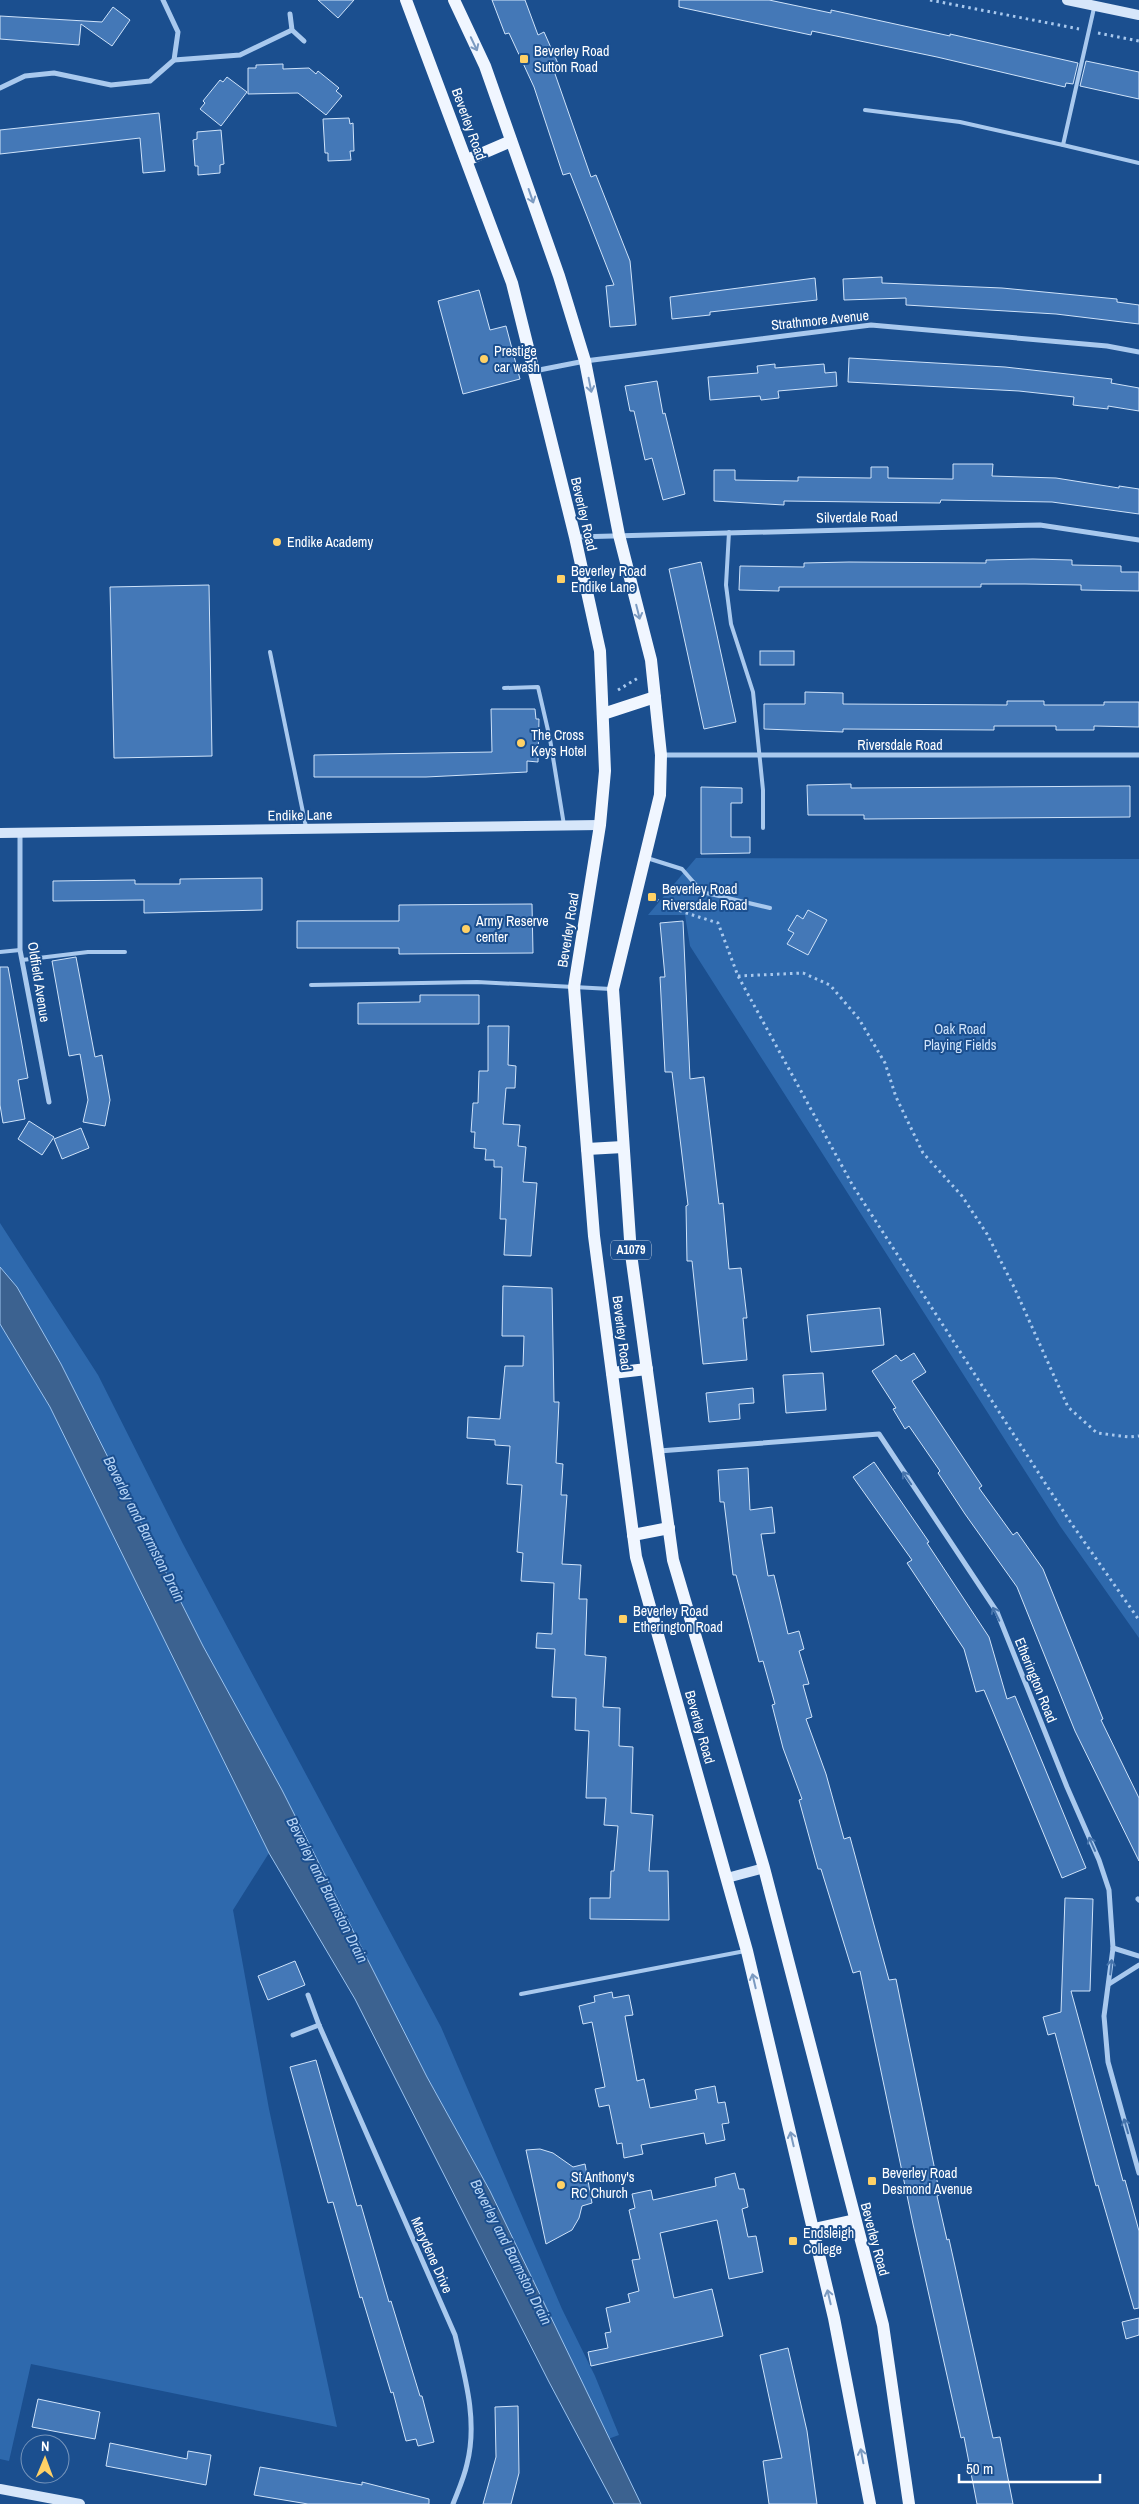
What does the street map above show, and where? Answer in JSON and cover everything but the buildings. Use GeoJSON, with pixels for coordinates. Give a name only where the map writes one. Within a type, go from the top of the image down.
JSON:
{"type":"FeatureCollection","features":[{"type":"Feature","properties":{"kind":"main road","name":"Beverley Road"},"geometry":{"type":"LineString","coordinates":[[406,0],[512,282],[575,537],[600,651],[605,771],[600,825],[574,988],[594,1236],[636,1557],[747,1951],[814,2229],[836,2328],[870,2504]]}},
{"type":"Feature","properties":{"kind":"main road","name":"Beverley Road"},"geometry":{"type":"LineString","coordinates":[[454,0],[485,66],[559,276],[585,361],[619,535],[652,670],[661,756],[660,795],[639,876],[614,989],[631,1254],[673,1560],[764,1868],[883,2325],[909,2504]]}},
{"type":"Feature","properties":{"kind":"main road"},"geometry":{"type":"LineString","coordinates":[[467,160],[511,141]]}},
{"type":"Feature","properties":{"kind":"main road"},"geometry":{"type":"LineString","coordinates":[[603,714],[655,697]]}},
{"type":"Feature","properties":{"kind":"main road"},"geometry":{"type":"LineString","coordinates":[[587,1149],[623,1147]]}},
{"type":"Feature","properties":{"kind":"main road"},"geometry":{"type":"LineString","coordinates":[[612,1373],[647,1369]]}},
{"type":"Feature","properties":{"kind":"main road"},"geometry":{"type":"LineString","coordinates":[[633,1535],[669,1528]]}},
{"type":"Feature","properties":{"kind":"main road"},"geometry":{"type":"LineString","coordinates":[[814,2229],[855,2220]]}},
{"type":"Feature","properties":{"kind":"street"},"geometry":{"type":"LineString","coordinates":[[163,0],[178,32],[174,60]]}},
{"type":"Feature","properties":{"kind":"street"},"geometry":{"type":"LineString","coordinates":[[1067,0],[1139,15]]}},
{"type":"Feature","properties":{"kind":"street"},"geometry":{"type":"LineString","coordinates":[[290,14],[292,30],[304,41]]}},
{"type":"Feature","properties":{"kind":"street"},"geometry":{"type":"LineString","coordinates":[[0,88],[24,76],[54,73],[111,85],[150,81],[174,60],[240,55],[292,30]]}},
{"type":"Feature","properties":{"kind":"street","name":"Strathmore Avenue"},"geometry":{"type":"LineString","coordinates":[[534,371],[585,361],[871,325],[1107,346],[1139,352]]}},
{"type":"Feature","properties":{"kind":"street","name":"Silverdale Road"},"geometry":{"type":"LineString","coordinates":[[575,537],[1040,525],[1139,540]]}},
{"type":"Feature","properties":{"kind":"street","name":"Riversdale Road"},"geometry":{"type":"LineString","coordinates":[[661,756],[1139,755]]}},
{"type":"Feature","properties":{"kind":"street","name":"Endike Lane"},"geometry":{"type":"LineString","coordinates":[[0,833],[600,825]]}},
{"type":"Feature","properties":{"kind":"street","name":"Oldfield Avenue"},"geometry":{"type":"LineString","coordinates":[[20,834],[20,950],[49,1102]]}},
{"type":"Feature","properties":{"kind":"street","name":"Etherington Road"},"geometry":{"type":"LineString","coordinates":[[659,1451],[878,1434],[996,1612],[1067,1787],[1100,1860],[1109,1890],[1113,1948],[1104,2016],[1108,2062],[1139,2173]]}},
{"type":"Feature","properties":{"kind":"street"},"geometry":{"type":"LineString","coordinates":[[727,1878],[764,1868]]}},
{"type":"Feature","properties":{"kind":"street"},"geometry":{"type":"LineString","coordinates":[[1113,1948],[1139,1956]]}},
{"type":"Feature","properties":{"kind":"street"},"geometry":{"type":"LineString","coordinates":[[1109,1984],[1139,1965]]}},
{"type":"Feature","properties":{"kind":"street","name":"Marydene Drive"},"geometry":{"type":"LineString","coordinates":[[308,1995],[319,2025],[455,2335],[468,2389],[471,2423],[468,2463],[453,2504]]}},
{"type":"Feature","properties":{"kind":"street"},"geometry":{"type":"LineString","coordinates":[[293,2035],[319,2025]]}},
{"type":"Feature","properties":{"kind":"street"},"geometry":{"type":"LineString","coordinates":[[0,2489],[80,2504]]}},
{"type":"Feature","properties":{"kind":"lane"},"geometry":{"type":"LineString","coordinates":[[1063,145],[1094,6]]}},
{"type":"Feature","properties":{"kind":"lane"},"geometry":{"type":"LineString","coordinates":[[865,110],[960,122],[1139,163]]}},
{"type":"Feature","properties":{"kind":"lane"},"geometry":{"type":"LineString","coordinates":[[729,532],[726,585],[731,624],[753,692],[763,790],[763,828]]}},
{"type":"Feature","properties":{"kind":"lane"},"geometry":{"type":"LineString","coordinates":[[270,652],[306,829]]}},
{"type":"Feature","properties":{"kind":"lane"},"geometry":{"type":"LineString","coordinates":[[504,688],[538,687],[550,739],[564,825]]}},
{"type":"Feature","properties":{"kind":"lane"},"geometry":{"type":"LineString","coordinates":[[644,857],[682,869],[702,892],[770,908]]}},
{"type":"Feature","properties":{"kind":"lane"},"geometry":{"type":"LineString","coordinates":[[0,952],[20,950]]}},
{"type":"Feature","properties":{"kind":"lane"},"geometry":{"type":"LineString","coordinates":[[22,960],[88,952],[125,952]]}},
{"type":"Feature","properties":{"kind":"lane"},"geometry":{"type":"LineString","coordinates":[[311,985],[477,982],[614,989]]}},
{"type":"Feature","properties":{"kind":"lane"},"geometry":{"type":"LineString","coordinates":[[521,1994],[747,1951]]}},
{"type":"Feature","properties":{"kind":"path"},"geometry":{"type":"LineString","coordinates":[[930,0],[1139,41]]}},
{"type":"Feature","properties":{"kind":"path"},"geometry":{"type":"LineString","coordinates":[[602,699],[652,670]]}},
{"type":"Feature","properties":{"kind":"path"},"geometry":{"type":"LineString","coordinates":[[639,876],[647,896],[682,912],[718,923],[738,976],[853,1186],[1069,1520],[1139,1620]]}},
{"type":"Feature","properties":{"kind":"path"},"geometry":{"type":"LineString","coordinates":[[738,976],[803,974],[830,985],[859,1019],[885,1064],[896,1097],[923,1153],[962,1196],[987,1234],[1014,1287],[1068,1407],[1097,1433],[1128,1437],[1139,1436]]}},
{"type":"Feature","properties":{"kind":"green space","name":"Oak Road Playing Fields"},"geometry":{"type":"Polygon","coordinates":[[[696,858],[1139,859],[1139,1638],[1060,1526],[690,946],[685,915],[648,915],[696,858]]]}},
{"type":"Feature","properties":{"kind":"green space"},"geometry":{"type":"Polygon","coordinates":[[[0,1223],[98,1375],[183,1544],[441,2027],[562,2309],[595,2376],[619,2435],[608,2439],[490,2191],[427,2077],[282,1790],[203,1646],[61,1364],[17,1287],[0,1267],[0,1223]]]}},
{"type":"Feature","properties":{"kind":"green space"},"geometry":{"type":"Polygon","coordinates":[[[0,1324],[50,1407],[269,1853],[233,1910],[269,2109],[337,2427],[31,2364],[9,2461],[0,2459],[0,1324]]]}},
{"type":"Feature","properties":{"kind":"water","name":"Beverley and Barmston Drain"},"geometry":{"type":"Polygon","coordinates":[[[0,1267],[17,1287],[61,1364],[203,1646],[282,1790],[427,2077],[490,2191],[641,2504],[614,2504],[549,2382],[355,1999],[269,1853],[50,1407],[0,1324],[0,1267]]]}},
{"type":"Feature","properties":{"kind":"place","name":"Beverley Road Sutton Road"},"geometry":{"type":"Point","coordinates":[524,59]}},
{"type":"Feature","properties":{"kind":"place","name":"Prestige car wash"},"geometry":{"type":"Point","coordinates":[484,359]}},
{"type":"Feature","properties":{"kind":"place","name":"Endike Academy"},"geometry":{"type":"Point","coordinates":[277,542]}},
{"type":"Feature","properties":{"kind":"place","name":"Beverley Road Endike Lane"},"geometry":{"type":"Point","coordinates":[561,579]}},
{"type":"Feature","properties":{"kind":"place","name":"The Cross Keys Hotel"},"geometry":{"type":"Point","coordinates":[521,743]}},
{"type":"Feature","properties":{"kind":"place","name":"Beverley Road Riversdale Road"},"geometry":{"type":"Point","coordinates":[652,897]}},
{"type":"Feature","properties":{"kind":"place","name":"Army Reserve center"},"geometry":{"type":"Point","coordinates":[466,929]}},
{"type":"Feature","properties":{"kind":"place","name":"Beverley Road Etherington Road"},"geometry":{"type":"Point","coordinates":[623,1619]}},
{"type":"Feature","properties":{"kind":"place","name":"Beverley Road Desmond Avenue"},"geometry":{"type":"Point","coordinates":[872,2181]}},
{"type":"Feature","properties":{"kind":"place","name":"St Anthony's RC Church"},"geometry":{"type":"Point","coordinates":[561,2185]}},
{"type":"Feature","properties":{"kind":"place","name":"Endsleigh College"},"geometry":{"type":"Point","coordinates":[793,2241]}}]}
